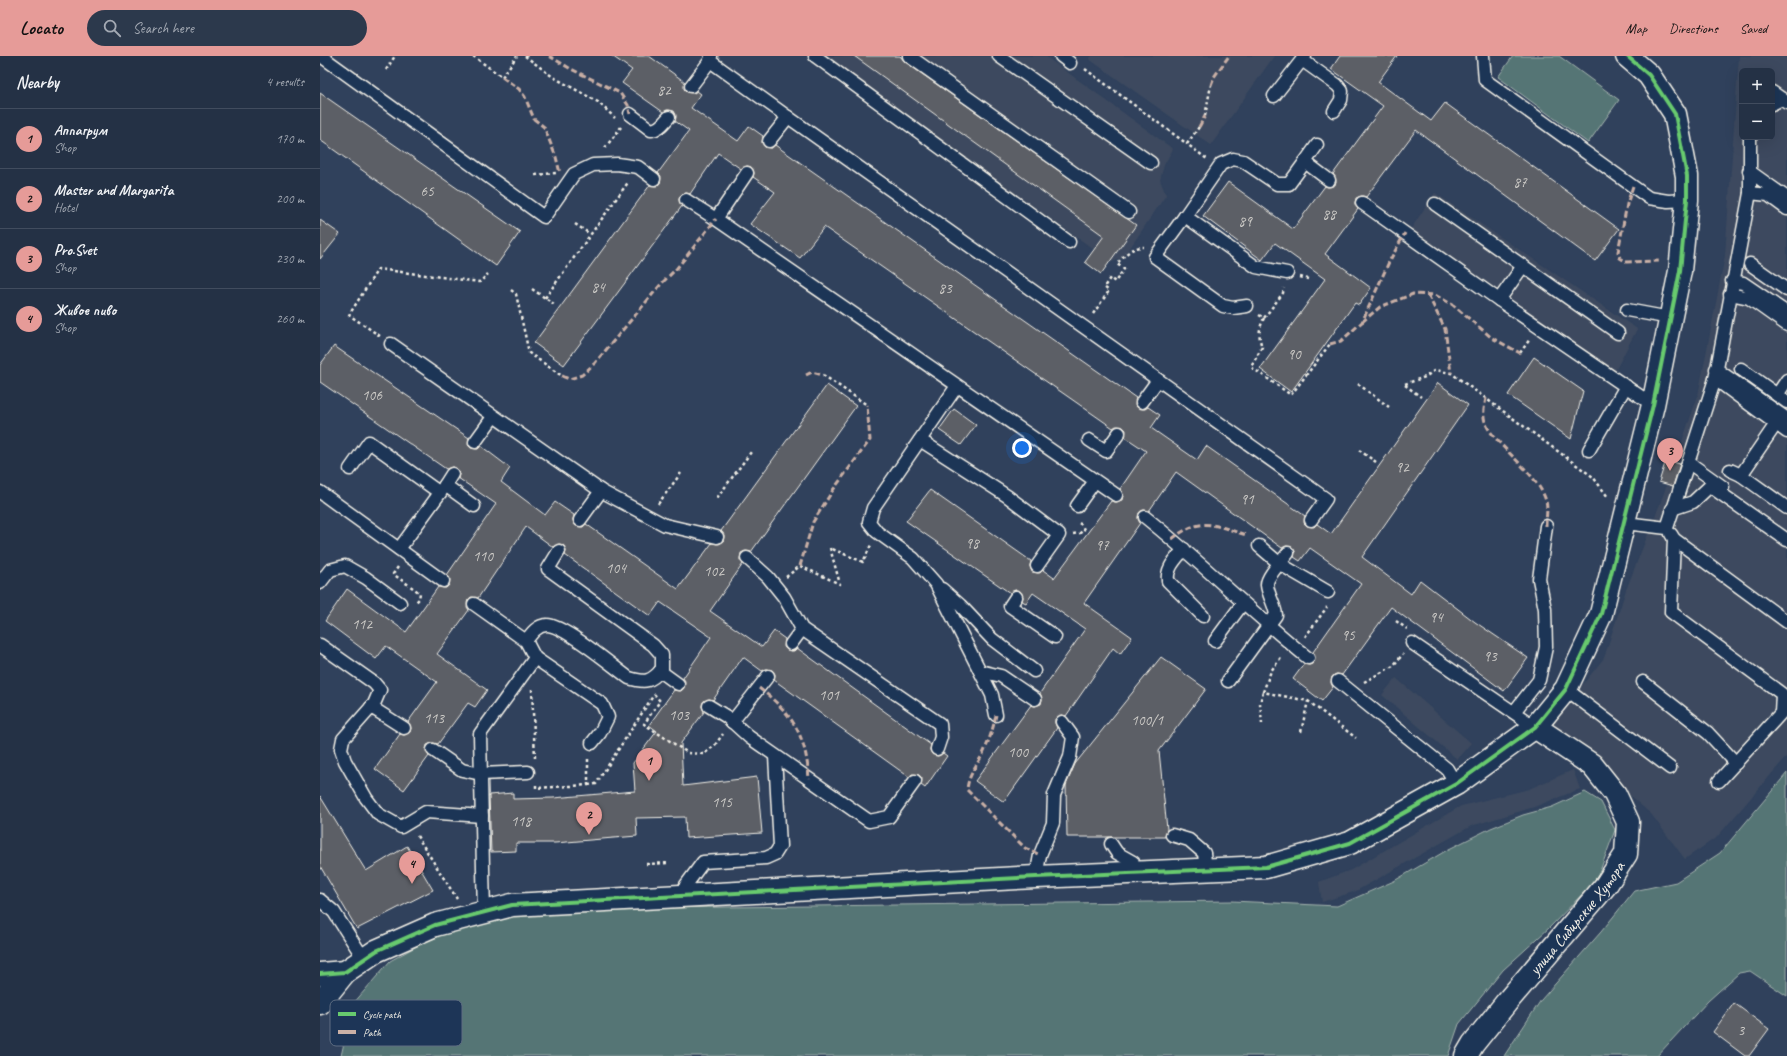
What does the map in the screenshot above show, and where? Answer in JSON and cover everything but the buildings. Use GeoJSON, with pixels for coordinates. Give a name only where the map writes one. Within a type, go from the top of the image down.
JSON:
{"type":"FeatureCollection","features":[{"type":"Feature","properties":{"kind":"street"},"geometry":{"type":"LineString","coordinates":[[320,1003],[345,972],[376,952],[435,925],[512,905],[1036,877],[1266,867],[1350,843],[1456,784],[1535,727],[1566,690],[1601,614],[1625,523],[1653,405],[1680,271],[1687,200],[1687,176],[1675,114],[1649,75],[1627,56]]}},
{"type":"Feature","properties":{"kind":"street","name":"улица Сибирские Хутора"},"geometry":{"type":"LineString","coordinates":[[1466,1056],[1473,1044],[1506,1003],[1606,885],[1626,854],[1628,822],[1615,794],[1592,764],[1535,727]]}},
{"type":"Feature","properties":{"kind":"street"},"geometry":{"type":"LineString","coordinates":[[320,974],[345,972]]}},
{"type":"Feature","properties":{"kind":"street"},"geometry":{"type":"LineString","coordinates":[[320,991],[320,1003]]}},
{"type":"Feature","properties":{"kind":"lane"},"geometry":{"type":"LineString","coordinates":[[322,56],[544,217],[574,174],[593,165],[617,164],[638,167],[654,178]]}},
{"type":"Feature","properties":{"kind":"lane"},"geometry":{"type":"LineString","coordinates":[[814,56],[1070,242]]}},
{"type":"Feature","properties":{"kind":"lane"},"geometry":{"type":"LineString","coordinates":[[909,56],[1129,212]]}},
{"type":"Feature","properties":{"kind":"lane"},"geometry":{"type":"LineString","coordinates":[[999,56],[1151,163]]}},
{"type":"Feature","properties":{"kind":"lane"},"geometry":{"type":"LineString","coordinates":[[1482,56],[1485,80],[1650,198],[1687,200]]}},
{"type":"Feature","properties":{"kind":"lane"},"geometry":{"type":"LineString","coordinates":[[691,86],[711,58],[788,117],[1326,499],[1311,520]]}},
{"type":"Feature","properties":{"kind":"lane"},"geometry":{"type":"LineString","coordinates":[[1274,96],[1303,58],[1337,85],[1342,91],[1341,100],[1334,111]]}},
{"type":"Feature","properties":{"kind":"lane"},"geometry":{"type":"LineString","coordinates":[[630,114],[651,130],[656,130],[669,116]]}},
{"type":"Feature","properties":{"kind":"lane"},"geometry":{"type":"LineString","coordinates":[[769,141],[788,117]]}},
{"type":"Feature","properties":{"kind":"lane"},"geometry":{"type":"LineString","coordinates":[[1666,528],[1716,374],[1732,281],[1750,193],[1750,140]]}},
{"type":"Feature","properties":{"kind":"lane"},"geometry":{"type":"LineString","coordinates":[[1247,306],[1233,308],[1223,306],[1155,257],[1221,164],[1233,159],[1243,161],[1276,184],[1289,184],[1317,145]]}},
{"type":"Feature","properties":{"kind":"lane"},"geometry":{"type":"LineString","coordinates":[[1305,162],[1329,180]]}},
{"type":"Feature","properties":{"kind":"lane"},"geometry":{"type":"LineString","coordinates":[[1749,171],[1787,198]]}},
{"type":"Feature","properties":{"kind":"lane"},"geometry":{"type":"LineString","coordinates":[[716,219],[747,173]]}},
{"type":"Feature","properties":{"kind":"lane"},"geometry":{"type":"LineString","coordinates":[[1750,193],[1768,195],[1787,209]]}},
{"type":"Feature","properties":{"kind":"lane"},"geometry":{"type":"LineString","coordinates":[[686,200],[716,219],[1116,495]]}},
{"type":"Feature","properties":{"kind":"lane"},"geometry":{"type":"LineString","coordinates":[[1362,203],[1499,300],[1653,405]]}},
{"type":"Feature","properties":{"kind":"lane"},"geometry":{"type":"LineString","coordinates":[[1435,204],[1618,333]]}},
{"type":"Feature","properties":{"kind":"lane"},"geometry":{"type":"LineString","coordinates":[[1185,216],[1256,267],[1287,273]]}},
{"type":"Feature","properties":{"kind":"lane"},"geometry":{"type":"LineString","coordinates":[[1750,264],[1787,290]]}},
{"type":"Feature","properties":{"kind":"lane"},"geometry":{"type":"LineString","coordinates":[[1499,300],[1523,266]]}},
{"type":"Feature","properties":{"kind":"lane"},"geometry":{"type":"LineString","coordinates":[[1732,281],[1743,283],[1787,313]]}},
{"type":"Feature","properties":{"kind":"lane"},"geometry":{"type":"LineString","coordinates":[[1730,294],[1749,298],[1787,325]]}},
{"type":"Feature","properties":{"kind":"lane"},"geometry":{"type":"LineString","coordinates":[[1627,310],[1670,318]]}},
{"type":"Feature","properties":{"kind":"lane"},"geometry":{"type":"LineString","coordinates":[[391,344],[601,490],[665,525],[717,536]]}},
{"type":"Feature","properties":{"kind":"lane"},"geometry":{"type":"LineString","coordinates":[[1741,369],[1782,398],[1787,380]]}},
{"type":"Feature","properties":{"kind":"lane"},"geometry":{"type":"LineString","coordinates":[[1716,374],[1787,419]]}},
{"type":"Feature","properties":{"kind":"lane"},"geometry":{"type":"LineString","coordinates":[[1716,374],[1787,432]]}},
{"type":"Feature","properties":{"kind":"lane"},"geometry":{"type":"LineString","coordinates":[[1142,402],[1158,380]]}},
{"type":"Feature","properties":{"kind":"lane"},"geometry":{"type":"LineString","coordinates":[[957,386],[873,508],[869,522],[877,532],[913,558],[936,584],[960,605],[992,639],[1034,671]]}},
{"type":"Feature","properties":{"kind":"lane"},"geometry":{"type":"LineString","coordinates":[[1589,450],[1626,386]]}},
{"type":"Feature","properties":{"kind":"lane"},"geometry":{"type":"LineString","coordinates":[[475,442],[494,417]]}},
{"type":"Feature","properties":{"kind":"lane"},"geometry":{"type":"LineString","coordinates":[[1776,424],[1736,472],[1787,508]]}},
{"type":"Feature","properties":{"kind":"lane"},"geometry":{"type":"LineString","coordinates":[[1089,440],[1106,451],[1119,433]]}},
{"type":"Feature","properties":{"kind":"lane"},"geometry":{"type":"LineString","coordinates":[[920,440],[1007,496],[1059,535],[1037,566]]}},
{"type":"Feature","properties":{"kind":"lane"},"geometry":{"type":"LineString","coordinates":[[350,469],[369,442],[443,489],[474,506]]}},
{"type":"Feature","properties":{"kind":"lane"},"geometry":{"type":"LineString","coordinates":[[1688,462],[1787,532]]}},
{"type":"Feature","properties":{"kind":"lane"},"geometry":{"type":"LineString","coordinates":[[399,550],[452,474]]}},
{"type":"Feature","properties":{"kind":"lane"},"geometry":{"type":"LineString","coordinates":[[1077,506],[1095,481]]}},
{"type":"Feature","properties":{"kind":"lane"},"geometry":{"type":"LineString","coordinates":[[1672,509],[1693,502],[1710,486],[1787,540]]}},
{"type":"Feature","properties":{"kind":"lane"},"geometry":{"type":"LineString","coordinates":[[580,520],[601,490]]}},
{"type":"Feature","properties":{"kind":"lane"},"geometry":{"type":"LineString","coordinates":[[320,492],[443,581]]}},
{"type":"Feature","properties":{"kind":"lane"},"geometry":{"type":"LineString","coordinates":[[1145,516],[1269,626],[1308,658]]}},
{"type":"Feature","properties":{"kind":"lane"},"geometry":{"type":"LineString","coordinates":[[1625,523],[1666,528],[1674,539],[1787,622]]}},
{"type":"Feature","properties":{"kind":"lane"},"geometry":{"type":"LineString","coordinates":[[1514,712],[1539,680],[1546,648],[1545,609],[1539,579],[1546,526]]}},
{"type":"Feature","properties":{"kind":"lane"},"geometry":{"type":"LineString","coordinates":[[1674,539],[1671,612],[1782,694],[1781,713],[1719,782]]}},
{"type":"Feature","properties":{"kind":"lane"},"geometry":{"type":"LineString","coordinates":[[1259,546],[1280,564],[1328,592]]}},
{"type":"Feature","properties":{"kind":"lane"},"geometry":{"type":"LineString","coordinates":[[1184,549],[1170,567],[1167,574],[1168,582],[1203,616]]}},
{"type":"Feature","properties":{"kind":"lane"},"geometry":{"type":"LineString","coordinates":[[526,641],[537,628],[547,625],[562,629],[629,678],[640,682],[653,679],[660,671],[662,655],[653,644],[548,569],[559,551]]}},
{"type":"Feature","properties":{"kind":"lane"},"geometry":{"type":"LineString","coordinates":[[1228,681],[1276,615],[1275,606],[1267,584],[1269,578],[1288,553]]}},
{"type":"Feature","properties":{"kind":"lane"},"geometry":{"type":"LineString","coordinates":[[747,558],[768,577],[784,597],[802,629],[940,724],[941,737],[937,749]]}},
{"type":"Feature","properties":{"kind":"lane"},"geometry":{"type":"LineString","coordinates":[[320,583],[330,570],[345,566],[366,578],[400,603]]}},
{"type":"Feature","properties":{"kind":"lane"},"geometry":{"type":"LineString","coordinates":[[936,584],[992,695],[996,715]]}},
{"type":"Feature","properties":{"kind":"lane"},"geometry":{"type":"LineString","coordinates":[[1016,597],[1010,606],[1056,638]]}},
{"type":"Feature","properties":{"kind":"lane"},"geometry":{"type":"LineString","coordinates":[[1214,641],[1243,603]]}},
{"type":"Feature","properties":{"kind":"lane"},"geometry":{"type":"LineString","coordinates":[[474,604],[526,641],[535,658],[602,704],[608,717],[600,733],[592,743]]}},
{"type":"Feature","properties":{"kind":"lane"},"geometry":{"type":"LineString","coordinates":[[791,644],[802,629]]}},
{"type":"Feature","properties":{"kind":"lane"},"geometry":{"type":"LineString","coordinates":[[320,644],[374,683],[380,690],[378,697],[371,707],[343,739],[341,749],[345,761],[366,798],[378,814],[401,827],[426,812],[482,816]]}},
{"type":"Feature","properties":{"kind":"lane"},"geometry":{"type":"LineString","coordinates":[[1409,648],[1514,712],[1535,727]]}},
{"type":"Feature","properties":{"kind":"lane"},"geometry":{"type":"LineString","coordinates":[[484,913],[480,734],[535,658]]}},
{"type":"Feature","properties":{"kind":"lane"},"geometry":{"type":"LineString","coordinates":[[660,671],[678,684]]}},
{"type":"Feature","properties":{"kind":"lane"},"geometry":{"type":"LineString","coordinates":[[980,671],[1001,676],[1035,700]]}},
{"type":"Feature","properties":{"kind":"lane"},"geometry":{"type":"LineString","coordinates":[[732,722],[768,676]]}},
{"type":"Feature","properties":{"kind":"lane"},"geometry":{"type":"LineString","coordinates":[[1338,681],[1446,769],[1456,784]]}},
{"type":"Feature","properties":{"kind":"lane"},"geometry":{"type":"LineString","coordinates":[[1643,682],[1708,733],[1736,763]]}},
{"type":"Feature","properties":{"kind":"lane"},"geometry":{"type":"LineString","coordinates":[[1566,690],[1670,768]]}},
{"type":"Feature","properties":{"kind":"lane"},"geometry":{"type":"LineString","coordinates":[[709,706],[775,756],[869,821],[889,816],[915,781]]}},
{"type":"Feature","properties":{"kind":"lane"},"geometry":{"type":"LineString","coordinates":[[371,707],[404,728]]}},
{"type":"Feature","properties":{"kind":"lane"},"geometry":{"type":"LineString","coordinates":[[1036,877],[1040,855],[1053,823],[1054,795],[1070,757],[1073,737],[1062,722]]}},
{"type":"Feature","properties":{"kind":"lane"},"geometry":{"type":"LineString","coordinates":[[433,750],[462,770],[481,774],[531,768]]}},
{"type":"Feature","properties":{"kind":"lane"},"geometry":{"type":"LineString","coordinates":[[682,895],[686,885],[703,862],[766,858],[775,854],[780,846],[775,756]]}},
{"type":"Feature","properties":{"kind":"lane"},"geometry":{"type":"LineString","coordinates":[[1172,835],[1189,840],[1204,853],[1206,870]]}},
{"type":"Feature","properties":{"kind":"lane"},"geometry":{"type":"LineString","coordinates":[[1111,844],[1118,853],[1133,862],[1135,873]]}},
{"type":"Feature","properties":{"kind":"lane"},"geometry":{"type":"LineString","coordinates":[[320,900],[334,912],[364,959]]}},
{"type":"Feature","properties":{"kind":"path"},"geometry":{"type":"LineString","coordinates":[[386,70],[395,56]]}},
{"type":"Feature","properties":{"kind":"path"},"geometry":{"type":"LineString","coordinates":[[473,56],[502,77],[517,56]]}},
{"type":"Feature","properties":{"kind":"path"},"geometry":{"type":"LineString","coordinates":[[526,56],[553,77],[598,102],[618,120]]}},
{"type":"Feature","properties":{"kind":"path"},"geometry":{"type":"LineString","coordinates":[[1083,68],[1219,167]]}},
{"type":"Feature","properties":{"kind":"path"},"geometry":{"type":"LineString","coordinates":[[1205,116],[1211,85]]}},
{"type":"Feature","properties":{"kind":"path"},"geometry":{"type":"LineString","coordinates":[[1187,144],[1199,127]]}},
{"type":"Feature","properties":{"kind":"path"},"geometry":{"type":"LineString","coordinates":[[612,140],[618,131]]}},
{"type":"Feature","properties":{"kind":"path"},"geometry":{"type":"LineString","coordinates":[[546,298],[638,167]]}},
{"type":"Feature","properties":{"kind":"path"},"geometry":{"type":"LineString","coordinates":[[575,224],[590,234]]}},
{"type":"Feature","properties":{"kind":"path"},"geometry":{"type":"LineString","coordinates":[[1092,315],[1109,291],[1104,287],[1110,278],[1115,282],[1124,270],[1117,264],[1124,255]]}},
{"type":"Feature","properties":{"kind":"path"},"geometry":{"type":"LineString","coordinates":[[367,328],[349,315],[378,269],[480,282],[488,274]]}},
{"type":"Feature","properties":{"kind":"path"},"geometry":{"type":"LineString","coordinates":[[532,289],[554,304]]}},
{"type":"Feature","properties":{"kind":"path"},"geometry":{"type":"LineString","coordinates":[[511,290],[516,294],[529,353],[562,376]]}},
{"type":"Feature","properties":{"kind":"path"},"geometry":{"type":"LineString","coordinates":[[1274,305],[1283,293]]}},
{"type":"Feature","properties":{"kind":"path"},"geometry":{"type":"LineString","coordinates":[[1264,318],[1260,326],[1259,338],[1262,347],[1251,367],[1291,395],[1330,344]]}},
{"type":"Feature","properties":{"kind":"path"},"geometry":{"type":"LineString","coordinates":[[1421,397],[1405,384],[1425,377],[1436,370],[1451,373],[1593,477],[1609,499]]}},
{"type":"Feature","properties":{"kind":"path"},"geometry":{"type":"LineString","coordinates":[[823,375],[867,405]]}},
{"type":"Feature","properties":{"kind":"path"},"geometry":{"type":"LineString","coordinates":[[1358,384],[1389,407]]}},
{"type":"Feature","properties":{"kind":"path"},"geometry":{"type":"LineString","coordinates":[[1359,450],[1376,462]]}},
{"type":"Feature","properties":{"kind":"path"},"geometry":{"type":"LineString","coordinates":[[717,498],[750,452]]}},
{"type":"Feature","properties":{"kind":"path"},"geometry":{"type":"LineString","coordinates":[[657,505],[681,473]]}},
{"type":"Feature","properties":{"kind":"path"},"geometry":{"type":"LineString","coordinates":[[800,566],[840,584],[830,548],[863,562],[877,532]]}},
{"type":"Feature","properties":{"kind":"path"},"geometry":{"type":"LineString","coordinates":[[400,564],[393,574],[415,589]]}},
{"type":"Feature","properties":{"kind":"path"},"geometry":{"type":"LineString","coordinates":[[1262,724],[1260,703],[1271,671],[1320,616]]}},
{"type":"Feature","properties":{"kind":"path"},"geometry":{"type":"LineString","coordinates":[[1349,689],[1393,666],[1409,648]]}},
{"type":"Feature","properties":{"kind":"path"},"geometry":{"type":"LineString","coordinates":[[1263,692],[1308,701],[1356,738]]}},
{"type":"Feature","properties":{"kind":"path"},"geometry":{"type":"LineString","coordinates":[[654,694],[660,701],[644,724],[688,753],[704,754],[715,745],[732,722]]}},
{"type":"Feature","properties":{"kind":"path"},"geometry":{"type":"LineString","coordinates":[[531,768],[532,695]]}},
{"type":"Feature","properties":{"kind":"path"},"geometry":{"type":"LineString","coordinates":[[536,783],[536,788],[596,784],[652,698]]}},
{"type":"Feature","properties":{"kind":"path"},"geometry":{"type":"LineString","coordinates":[[1301,732],[1308,701]]}},
{"type":"Feature","properties":{"kind":"path"},"geometry":{"type":"LineString","coordinates":[[588,785],[588,750],[592,743]]}},
{"type":"Feature","properties":{"kind":"path"},"geometry":{"type":"LineString","coordinates":[[409,823],[457,900]]}},
{"type":"Feature","properties":{"kind":"path"},"geometry":{"type":"LineString","coordinates":[[646,864],[670,863]]}},
{"type":"Feature","properties":{"kind":"shaded area"},"geometry":{"type":"Polygon","coordinates":[[[820,56],[1045,56],[1173,149],[1164,165],[1160,180],[1166,195],[1123,258],[1112,262],[820,56]]]}},
{"type":"Feature","properties":{"kind":"shaded area"},"geometry":{"type":"Polygon","coordinates":[[[1092,56],[1274,56],[1211,145],[1089,59],[1092,56]]]}},
{"type":"Feature","properties":{"kind":"shaded area"},"geometry":{"type":"Polygon","coordinates":[[[1739,56],[1787,56],[1787,756],[1717,837],[1685,859],[1651,814],[1550,726],[1604,658],[1626,590],[1660,504],[1698,396],[1725,256],[1739,56]]]}},
{"type":"Feature","properties":{"kind":"shaded area"},"geometry":{"type":"Polygon","coordinates":[[[1435,193],[1637,329],[1614,373],[1407,235],[1435,193]]]}},
{"type":"Feature","properties":{"kind":"shaded area"},"geometry":{"type":"Polygon","coordinates":[[[1396,678],[1471,743],[1457,759],[1382,695],[1396,678]]]}},
{"type":"Feature","properties":{"kind":"shaded area"},"geometry":{"type":"Polygon","coordinates":[[[1573,770],[1580,789],[1534,807],[1471,826],[1356,891],[1322,902],[1319,882],[1351,870],[1461,806],[1529,789],[1573,770]]]}},
{"type":"Feature","properties":{"kind":"green space"},"geometry":{"type":"Polygon","coordinates":[[[1513,56],[1559,56],[1619,100],[1588,143],[1498,77],[1513,56]]]}},
{"type":"Feature","properties":{"kind":"green space"},"geometry":{"type":"Polygon","coordinates":[[[1787,773],[1787,996],[1750,971],[1739,973],[1708,1001],[1657,1056],[1504,1056],[1541,1000],[1601,932],[1634,891],[1676,882],[1720,853],[1787,773]]]}},
{"type":"Feature","properties":{"kind":"green space"},"geometry":{"type":"Polygon","coordinates":[[[1585,792],[1601,802],[1615,830],[1597,879],[1549,928],[1503,970],[1459,1024],[1448,1056],[341,1056],[343,1046],[462,1046],[462,1000],[356,1000],[390,961],[433,937],[476,921],[562,909],[1232,901],[1337,906],[1394,881],[1449,849],[1491,828],[1523,815],[1552,807],[1585,792]]]}},
{"type":"Feature","properties":{"kind":"marked path"},"geometry":{"type":"LineString","coordinates":[[549,56],[571,69],[620,93],[628,105],[630,114]]}},
{"type":"Feature","properties":{"kind":"marked path"},"geometry":{"type":"LineString","coordinates":[[1211,85],[1214,77],[1229,56]]}},
{"type":"Feature","properties":{"kind":"marked path"},"geometry":{"type":"LineString","coordinates":[[502,77],[519,89],[525,97],[534,119],[544,127],[556,157],[560,173]]}},
{"type":"Feature","properties":{"kind":"marked path"},"geometry":{"type":"LineString","coordinates":[[1199,127],[1205,116]]}},
{"type":"Feature","properties":{"kind":"marked path"},"geometry":{"type":"LineString","coordinates":[[1633,186],[1627,204],[1618,252],[1620,258],[1627,262],[1660,261]]}},
{"type":"Feature","properties":{"kind":"marked path"},"geometry":{"type":"LineString","coordinates":[[562,376],[569,379],[582,375],[595,363],[662,283],[677,268],[716,219]]}},
{"type":"Feature","properties":{"kind":"marked path"},"geometry":{"type":"LineString","coordinates":[[1330,344],[1341,341],[1362,322],[1389,262],[1405,233]]}},
{"type":"Feature","properties":{"kind":"marked path"},"geometry":{"type":"LineString","coordinates":[[1362,322],[1380,307],[1413,294],[1435,295],[1453,305],[1492,338],[1520,353]]}},
{"type":"Feature","properties":{"kind":"marked path"},"geometry":{"type":"LineString","coordinates":[[1428,295],[1445,329],[1451,373]]}},
{"type":"Feature","properties":{"kind":"marked path"},"geometry":{"type":"LineString","coordinates":[[806,375],[812,372],[823,375]]}},
{"type":"Feature","properties":{"kind":"marked path"},"geometry":{"type":"LineString","coordinates":[[1486,398],[1484,417],[1487,426],[1502,446],[1533,478],[1541,489],[1547,504],[1546,526]]}},
{"type":"Feature","properties":{"kind":"marked path"},"geometry":{"type":"LineString","coordinates":[[800,566],[813,522],[833,490],[870,440],[867,405]]}},
{"type":"Feature","properties":{"kind":"marked path"},"geometry":{"type":"LineString","coordinates":[[1172,539],[1191,527],[1200,525],[1216,526],[1246,535]]}},
{"type":"Feature","properties":{"kind":"marked path"},"geometry":{"type":"LineString","coordinates":[[759,688],[781,707],[796,727],[805,750],[809,779]]}},
{"type":"Feature","properties":{"kind":"marked path"},"geometry":{"type":"LineString","coordinates":[[996,715],[987,744],[971,776],[967,790],[1025,848],[1040,855]]}},
{"type":"Feature","properties":{"kind":"cycle path"},"geometry":{"type":"LineString","coordinates":[[320,974],[345,972],[376,951],[435,925],[512,905],[1036,877],[1266,867],[1350,843],[1456,784],[1535,727],[1566,689],[1601,614],[1653,405],[1680,271],[1687,200],[1687,176],[1675,114],[1649,75],[1627,56]]}},
{"type":"Feature","properties":{"kind":"place","name":"Pro.Svet"},"geometry":{"type":"Point","coordinates":[1670,471]}},
{"type":"Feature","properties":{"kind":"place","name":"Аппагрум"},"geometry":{"type":"Point","coordinates":[649,781]}},
{"type":"Feature","properties":{"kind":"place","name":"Master and Margarita"},"geometry":{"type":"Point","coordinates":[589,835]}},
{"type":"Feature","properties":{"kind":"place","name":"Живое пиво"},"geometry":{"type":"Point","coordinates":[412,884]}}]}
